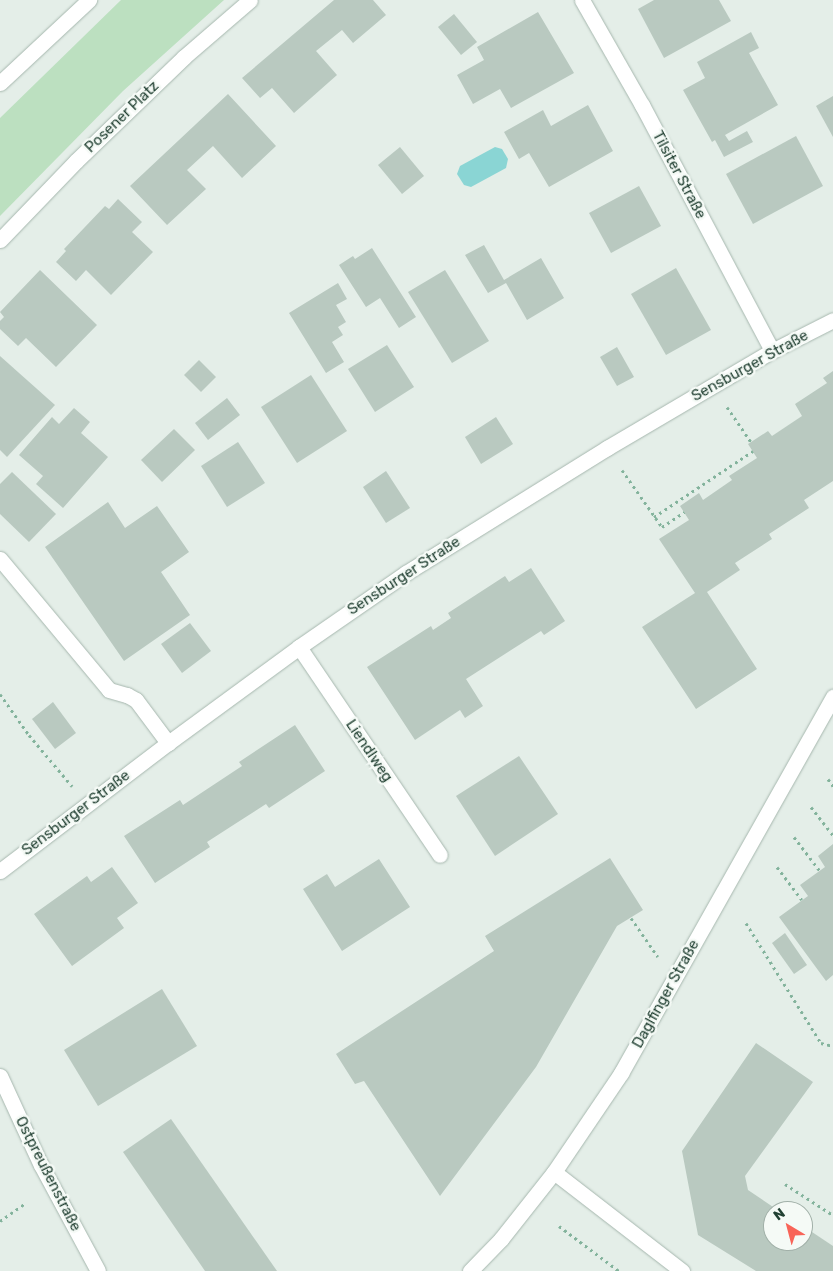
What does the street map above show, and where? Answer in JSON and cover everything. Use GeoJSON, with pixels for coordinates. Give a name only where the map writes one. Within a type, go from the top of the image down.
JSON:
{"type":"FeatureCollection","features":[{"type":"Feature","properties":{"kind":"street"},"geometry":{"type":"LineString","coordinates":[[0,83],[89,0]]}},
{"type":"Feature","properties":{"kind":"street","name":"Posener Platz"},"geometry":{"type":"LineString","coordinates":[[0,240],[90,147],[184,57],[250,0]]}},
{"type":"Feature","properties":{"kind":"street","name":"Tilsiter Straße"},"geometry":{"type":"LineString","coordinates":[[582,0],[642,105],[772,352]]}},
{"type":"Feature","properties":{"kind":"street","name":"Sensburger Straße"},"geometry":{"type":"LineString","coordinates":[[0,871],[168,743],[299,647],[406,573],[607,448],[772,352],[833,320]]}},
{"type":"Feature","properties":{"kind":"street"},"geometry":{"type":"LineString","coordinates":[[0,559],[109,690],[127,695],[136,700],[168,743]]}},
{"type":"Feature","properties":{"kind":"street","name":"Liendlweg"},"geometry":{"type":"LineString","coordinates":[[299,647],[440,855]]}},
{"type":"Feature","properties":{"kind":"street","name":"Daglfinger Straße"},"geometry":{"type":"LineString","coordinates":[[470,1271],[500,1239],[554,1172],[621,1073],[833,697]]}},
{"type":"Feature","properties":{"kind":"street","name":"Ostpreußenstraße"},"geometry":{"type":"LineString","coordinates":[[0,1076],[41,1165],[98,1271]]}},
{"type":"Feature","properties":{"kind":"street"},"geometry":{"type":"LineString","coordinates":[[554,1172],[682,1271]]}},
{"type":"Feature","properties":{"kind":"path"},"geometry":{"type":"LineString","coordinates":[[713,386],[751,442]]}},
{"type":"Feature","properties":{"kind":"path"},"geometry":{"type":"LineString","coordinates":[[607,448],[662,527],[684,512]]}},
{"type":"Feature","properties":{"kind":"path"},"geometry":{"type":"LineString","coordinates":[[654,516],[753,451]]}},
{"type":"Feature","properties":{"kind":"path"},"geometry":{"type":"LineString","coordinates":[[0,694],[29,735],[88,804]]}},
{"type":"Feature","properties":{"kind":"path"},"geometry":{"type":"LineString","coordinates":[[828,779],[833,786]]}},
{"type":"Feature","properties":{"kind":"path"},"geometry":{"type":"LineString","coordinates":[[811,807],[833,835]]}},
{"type":"Feature","properties":{"kind":"path"},"geometry":{"type":"LineString","coordinates":[[794,837],[820,871]]}},
{"type":"Feature","properties":{"kind":"path"},"geometry":{"type":"LineString","coordinates":[[777,867],[802,900]]}},
{"type":"Feature","properties":{"kind":"path"},"geometry":{"type":"LineString","coordinates":[[631,918],[673,980]]}},
{"type":"Feature","properties":{"kind":"path"},"geometry":{"type":"LineString","coordinates":[[746,923],[821,1043],[833,1046]]}},
{"type":"Feature","properties":{"kind":"path"},"geometry":{"type":"LineString","coordinates":[[785,1184],[833,1214]]}},
{"type":"Feature","properties":{"kind":"path"},"geometry":{"type":"LineString","coordinates":[[0,1221],[26,1203]]}},
{"type":"Feature","properties":{"kind":"path"},"geometry":{"type":"LineString","coordinates":[[559,1226],[619,1271]]}},
{"type":"Feature","properties":{"kind":"green space"},"geometry":{"type":"Polygon","coordinates":[[[121,0],[224,0],[123,91],[0,216],[0,118],[121,0]]]}},
{"type":"Feature","properties":{"kind":"water"},"geometry":{"type":"Polygon","coordinates":[[[495,147],[502,149],[508,159],[506,168],[471,187],[464,185],[457,174],[460,166],[495,147]]]}},
{"type":"Feature","properties":{"kind":"building"},"geometry":{"type":"Polygon","coordinates":[[[334,0],[373,0],[386,15],[353,43],[342,30],[316,51],[337,75],[294,113],[272,88],[260,98],[242,78],[334,0]]]}},
{"type":"Feature","properties":{"kind":"building"},"geometry":{"type":"Polygon","coordinates":[[[654,0],[719,0],[731,21],[664,58],[638,9],[654,0]]]}},
{"type":"Feature","properties":{"kind":"building"},"geometry":{"type":"Polygon","coordinates":[[[538,12],[574,73],[511,108],[500,89],[473,104],[457,75],[484,60],[477,47],[538,12]]]}},
{"type":"Feature","properties":{"kind":"building"},"geometry":{"type":"Polygon","coordinates":[[[454,14],[477,42],[461,55],[438,27],[454,14]]]}},
{"type":"Feature","properties":{"kind":"building"},"geometry":{"type":"Polygon","coordinates":[[[751,32],[759,48],[749,53],[778,105],[725,135],[729,141],[747,131],[753,142],[724,157],[715,140],[712,142],[683,90],[705,78],[697,62],[751,32]]]}},
{"type":"Feature","properties":{"kind":"building"},"geometry":{"type":"Polygon","coordinates":[[[228,94],[276,146],[242,178],[213,146],[187,170],[206,189],[167,225],[130,186],[228,94]]]}},
{"type":"Feature","properties":{"kind":"building"},"geometry":{"type":"Polygon","coordinates":[[[833,96],[833,137],[816,106],[833,96]]]}},
{"type":"Feature","properties":{"kind":"building"},"geometry":{"type":"Polygon","coordinates":[[[588,105],[613,151],[549,187],[529,153],[519,159],[504,132],[543,110],[551,126],[588,105]]]}},
{"type":"Feature","properties":{"kind":"building"},"geometry":{"type":"Polygon","coordinates":[[[796,136],[823,186],[753,224],[726,174],[796,136]]]}},
{"type":"Feature","properties":{"kind":"building"},"geometry":{"type":"Polygon","coordinates":[[[400,147],[424,176],[402,194],[378,165],[400,147]]]}},
{"type":"Feature","properties":{"kind":"building"},"geometry":{"type":"Polygon","coordinates":[[[639,186],[661,226],[611,253],[589,213],[639,186]]]}},
{"type":"Feature","properties":{"kind":"building"},"geometry":{"type":"Polygon","coordinates":[[[118,199],[142,222],[132,232],[153,252],[111,295],[86,270],[76,281],[56,262],[66,251],[64,249],[105,206],[109,209],[118,199]]]}},
{"type":"Feature","properties":{"kind":"building"},"geometry":{"type":"Polygon","coordinates":[[[484,245],[504,280],[541,258],[564,298],[527,320],[506,283],[488,293],[465,255],[484,245]]]}},
{"type":"Feature","properties":{"kind":"building"},"geometry":{"type":"Polygon","coordinates":[[[372,248],[416,317],[399,328],[380,298],[366,307],[339,265],[353,256],[355,259],[372,248]]]}},
{"type":"Feature","properties":{"kind":"building"},"geometry":{"type":"Polygon","coordinates":[[[676,268],[711,330],[666,355],[631,294],[676,268]]]}},
{"type":"Feature","properties":{"kind":"building"},"geometry":{"type":"Polygon","coordinates":[[[40,270],[97,325],[56,367],[26,338],[18,346],[0,329],[0,321],[4,317],[0,312],[40,270]]]}},
{"type":"Feature","properties":{"kind":"building"},"geometry":{"type":"Polygon","coordinates":[[[445,270],[489,341],[452,363],[408,292],[445,270]]]}},
{"type":"Feature","properties":{"kind":"building"},"geometry":{"type":"Polygon","coordinates":[[[338,283],[347,299],[336,305],[346,322],[338,327],[343,335],[332,342],[344,362],[326,373],[289,313],[338,283]]]}},
{"type":"Feature","properties":{"kind":"building"},"geometry":{"type":"Polygon","coordinates":[[[387,345],[414,387],[375,412],[348,369],[387,345]]]}},
{"type":"Feature","properties":{"kind":"building"},"geometry":{"type":"Polygon","coordinates":[[[617,347],[634,377],[617,386],[600,357],[617,347]]]}},
{"type":"Feature","properties":{"kind":"building"},"geometry":{"type":"Polygon","coordinates":[[[0,356],[55,405],[7,457],[0,450],[0,356]]]}},
{"type":"Feature","properties":{"kind":"building"},"geometry":{"type":"Polygon","coordinates":[[[199,360],[216,377],[201,392],[184,375],[199,360]]]}},
{"type":"Feature","properties":{"kind":"building"},"geometry":{"type":"Polygon","coordinates":[[[833,371],[833,481],[804,500],[809,508],[769,534],[772,539],[735,563],[740,570],[707,592],[757,669],[696,709],[642,627],[695,593],[659,539],[689,520],[680,506],[699,493],[703,500],[732,480],[729,476],[757,458],[748,444],[768,431],[772,436],[802,416],[795,404],[827,383],[823,378],[833,371]]]}},
{"type":"Feature","properties":{"kind":"building"},"geometry":{"type":"Polygon","coordinates":[[[311,375],[347,431],[297,463],[261,407],[311,375]]]}},
{"type":"Feature","properties":{"kind":"building"},"geometry":{"type":"Polygon","coordinates":[[[227,398],[240,415],[208,440],[195,423],[227,398]]]}},
{"type":"Feature","properties":{"kind":"building"},"geometry":{"type":"Polygon","coordinates":[[[74,408],[90,422],[81,433],[108,457],[63,508],[36,484],[43,476],[19,455],[52,417],[59,424],[74,408]]]}},
{"type":"Feature","properties":{"kind":"building"},"geometry":{"type":"Polygon","coordinates":[[[496,417],[513,444],[481,464],[465,437],[496,417]]]}},
{"type":"Feature","properties":{"kind":"building"},"geometry":{"type":"Polygon","coordinates":[[[174,429],[195,450],[162,482],[141,460],[174,429]]]}},
{"type":"Feature","properties":{"kind":"building"},"geometry":{"type":"Polygon","coordinates":[[[238,442],[265,483],[227,507],[201,466],[238,442]]]}},
{"type":"Feature","properties":{"kind":"building"},"geometry":{"type":"Polygon","coordinates":[[[386,471],[410,508],[386,523],[363,487],[386,471]]]}},
{"type":"Feature","properties":{"kind":"building"},"geometry":{"type":"Polygon","coordinates":[[[12,472],[56,514],[29,542],[0,514],[0,484],[12,472]]]}},
{"type":"Feature","properties":{"kind":"building"},"geometry":{"type":"Polygon","coordinates":[[[108,502],[125,528],[157,506],[189,552],[161,572],[190,615],[124,661],[45,547],[108,502]]]}},
{"type":"Feature","properties":{"kind":"building"},"geometry":{"type":"Polygon","coordinates":[[[531,568],[565,621],[544,635],[541,631],[466,679],[483,706],[465,718],[460,710],[415,740],[367,667],[431,626],[433,630],[451,618],[448,613],[505,576],[509,582],[531,568]]]}},
{"type":"Feature","properties":{"kind":"building"},"geometry":{"type":"Polygon","coordinates":[[[190,623],[211,651],[182,673],[161,644],[190,623]]]}},
{"type":"Feature","properties":{"kind":"building"},"geometry":{"type":"Polygon","coordinates":[[[53,702],[76,733],[55,749],[32,719],[53,702]]]}},
{"type":"Feature","properties":{"kind":"building"},"geometry":{"type":"Polygon","coordinates":[[[295,725],[325,771],[269,808],[266,804],[207,842],[210,847],[155,883],[124,836],[180,800],[183,805],[242,766],[239,762],[295,725]]]}},
{"type":"Feature","properties":{"kind":"building"},"geometry":{"type":"Polygon","coordinates":[[[519,756],[558,814],[495,856],[456,796],[519,756]]]}},
{"type":"Feature","properties":{"kind":"building"},"geometry":{"type":"Polygon","coordinates":[[[833,844],[833,975],[826,981],[779,917],[808,896],[800,885],[825,867],[818,856],[833,844]]]}},
{"type":"Feature","properties":{"kind":"building"},"geometry":{"type":"Polygon","coordinates":[[[610,858],[643,910],[617,926],[536,1067],[440,1196],[364,1081],[355,1084],[336,1054],[494,951],[485,936],[610,858]]]}},
{"type":"Feature","properties":{"kind":"building"},"geometry":{"type":"Polygon","coordinates":[[[379,859],[410,907],[342,951],[303,889],[327,874],[335,887],[379,859]]]}},
{"type":"Feature","properties":{"kind":"building"},"geometry":{"type":"Polygon","coordinates":[[[112,867],[138,903],[117,918],[124,928],[72,966],[34,914],[87,876],[91,882],[112,867]]]}},
{"type":"Feature","properties":{"kind":"building"},"geometry":{"type":"Polygon","coordinates":[[[785,933],[807,965],[794,974],[772,943],[785,933]]]}},
{"type":"Feature","properties":{"kind":"building"},"geometry":{"type":"Polygon","coordinates":[[[162,989],[197,1046],[98,1106],[64,1050],[162,989]]]}},
{"type":"Feature","properties":{"kind":"building"},"geometry":{"type":"Polygon","coordinates":[[[756,1043],[813,1082],[745,1176],[748,1190],[764,1201],[763,1251],[813,1251],[813,1233],[833,1246],[833,1271],[756,1271],[698,1235],[682,1151],[756,1043]]]}},
{"type":"Feature","properties":{"kind":"building"},"geometry":{"type":"Polygon","coordinates":[[[171,1119],[277,1271],[205,1271],[123,1152],[171,1119]]]}}]}
